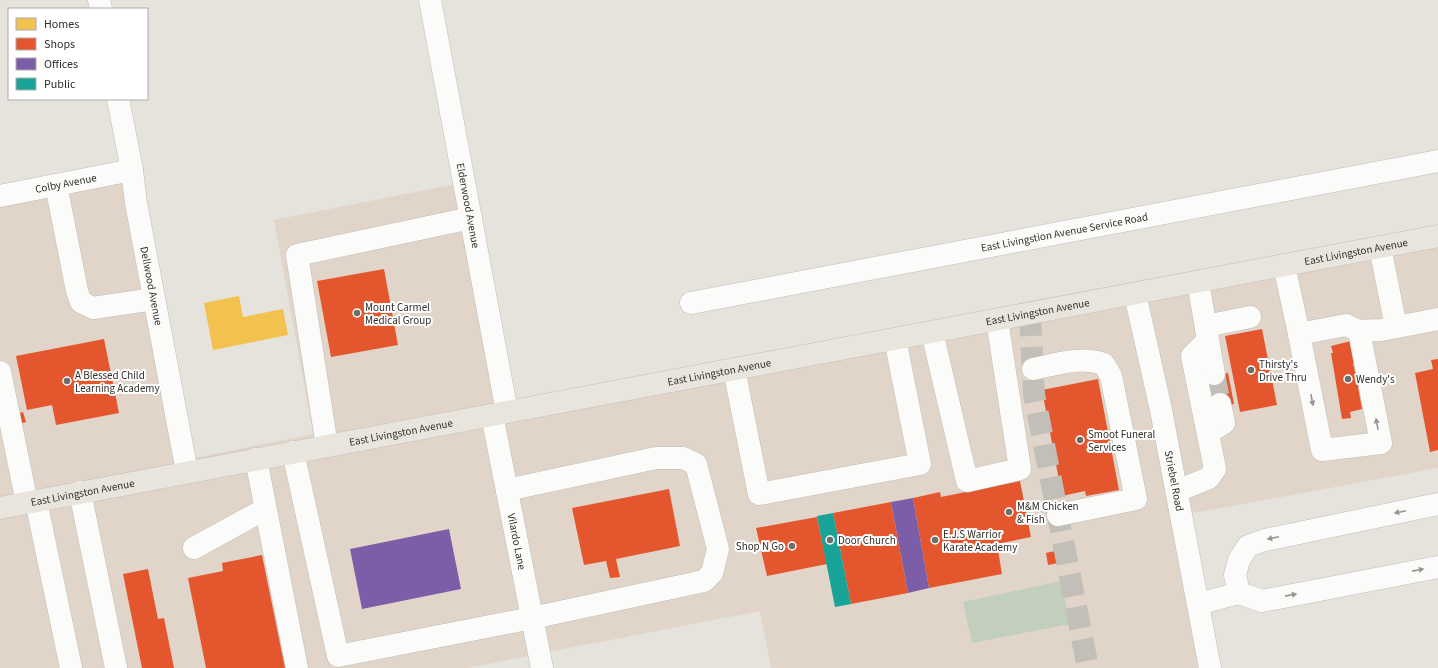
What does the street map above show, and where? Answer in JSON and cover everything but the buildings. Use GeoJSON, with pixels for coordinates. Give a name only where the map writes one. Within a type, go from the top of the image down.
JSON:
{"type":"FeatureCollection","features":[{"type":"Feature","properties":{"kind":"main road","name":"East Livingston Avenue"},"geometry":{"type":"LineString","coordinates":[[0,508],[1438,236]]}},
{"type":"Feature","properties":{"kind":"street","name":"Elderwood Avenue"},"geometry":{"type":"LineString","coordinates":[[430,0],[471,218],[500,413]]}},
{"type":"Feature","properties":{"kind":"street","name":"Dellwood Avenue"},"geometry":{"type":"LineString","coordinates":[[118,100],[132,170],[136,203],[187,472]]}},
{"type":"Feature","properties":{"kind":"street","name":"East Livingstion Avenue Service Road"},"geometry":{"type":"LineString","coordinates":[[691,303],[1438,162]]}},
{"type":"Feature","properties":{"kind":"street","name":"Colby Avenue"},"geometry":{"type":"LineString","coordinates":[[0,196],[132,170]]}},
{"type":"Feature","properties":{"kind":"street"},"geometry":{"type":"LineString","coordinates":[[56,185],[77,290],[81,302],[93,308],[154,299]]}},
{"type":"Feature","properties":{"kind":"street"},"geometry":{"type":"LineString","coordinates":[[327,446],[297,255],[471,218]]}},
{"type":"Feature","properties":{"kind":"street"},"geometry":{"type":"LineString","coordinates":[[1380,247],[1396,327]]}},
{"type":"Feature","properties":{"kind":"street"},"geometry":{"type":"LineString","coordinates":[[1284,265],[1322,450],[1381,443],[1359,332]]}},
{"type":"Feature","properties":{"kind":"street"},"geometry":{"type":"LineString","coordinates":[[1198,282],[1214,374]]}},
{"type":"Feature","properties":{"kind":"street","name":"Striebel Road"},"geometry":{"type":"LineString","coordinates":[[1135,294],[1161,410],[1210,668]]}},
{"type":"Feature","properties":{"kind":"street"},"geometry":{"type":"LineString","coordinates":[[1177,491],[1209,478],[1215,469],[1192,356],[1207,333],[1250,317]]}},
{"type":"Feature","properties":{"kind":"street"},"geometry":{"type":"LineString","coordinates":[[1299,334],[1346,325],[1359,332],[1381,330],[1438,319]]}},
{"type":"Feature","properties":{"kind":"street"},"geometry":{"type":"LineString","coordinates":[[932,332],[967,481],[1020,468],[997,320]]}},
{"type":"Feature","properties":{"kind":"street"},"geometry":{"type":"LineString","coordinates":[[734,369],[759,494],[920,464],[895,339]]}},
{"type":"Feature","properties":{"kind":"street"},"geometry":{"type":"LineString","coordinates":[[1033,370],[1078,360],[1093,360],[1104,364],[1111,376],[1136,498],[1058,515]]}},
{"type":"Feature","properties":{"kind":"street"},"geometry":{"type":"LineString","coordinates":[[0,372],[71,668]]}},
{"type":"Feature","properties":{"kind":"street"},"geometry":{"type":"LineString","coordinates":[[1208,433],[1224,423],[1220,404]]}},
{"type":"Feature","properties":{"kind":"street","name":"Vilardo Lane"},"geometry":{"type":"LineString","coordinates":[[500,413],[507,490],[542,668]]}},
{"type":"Feature","properties":{"kind":"street"},"geometry":{"type":"LineString","coordinates":[[294,452],[338,656],[532,618],[704,581],[712,573],[718,549],[696,464],[683,458],[656,458],[507,490]]}},
{"type":"Feature","properties":{"kind":"street"},"geometry":{"type":"LineString","coordinates":[[256,459],[296,668]]}},
{"type":"Feature","properties":{"kind":"street"},"geometry":{"type":"LineString","coordinates":[[80,492],[116,668]]}},
{"type":"Feature","properties":{"kind":"street"},"geometry":{"type":"LineString","coordinates":[[1239,593],[1235,575],[1238,560],[1248,546],[1266,540],[1438,504]]}},
{"type":"Feature","properties":{"kind":"street"},"geometry":{"type":"LineString","coordinates":[[194,548],[266,509]]}},
{"type":"Feature","properties":{"kind":"street"},"geometry":{"type":"LineString","coordinates":[[1198,604],[1239,593],[1262,601],[1438,566]]}},
{"type":"Feature","properties":{"kind":"shaded area"},"geometry":{"type":"Polygon","coordinates":[[[125,170],[183,460],[313,434],[274,220],[465,182],[504,407],[1438,231],[1438,468],[1183,515],[1211,668],[771,668],[760,611],[466,668],[0,668],[0,193],[125,170]]]}},
{"type":"Feature","properties":{"kind":"green space"},"geometry":{"type":"Polygon","coordinates":[[[1061,581],[1070,624],[972,643],[963,602],[1061,581]]]}},
{"type":"Feature","properties":{"kind":"tunnel"},"geometry":{"type":"LineString","coordinates":[[1030,314],[1034,394],[1088,668]]}},
{"type":"Feature","properties":{"kind":"tunnel"},"geometry":{"type":"LineString","coordinates":[[1214,374],[1220,404]]}},
{"type":"Feature","properties":{"kind":"place","name":"Mount Carmel Medical Group"},"geometry":{"type":"Point","coordinates":[357,313]}},
{"type":"Feature","properties":{"kind":"place","name":"Thirsty's Drive Thru"},"geometry":{"type":"Point","coordinates":[1251,370]}},
{"type":"Feature","properties":{"kind":"place","name":"Wendy's"},"geometry":{"type":"Point","coordinates":[1348,379]}},
{"type":"Feature","properties":{"kind":"place","name":"A Blessed Child Learning Academy"},"geometry":{"type":"Point","coordinates":[67,381]}},
{"type":"Feature","properties":{"kind":"place","name":"Smoot Funeral Services"},"geometry":{"type":"Point","coordinates":[1080,440]}},
{"type":"Feature","properties":{"kind":"place","name":"M&M Chicken & Fish"},"geometry":{"type":"Point","coordinates":[1009,512]}},
{"type":"Feature","properties":{"kind":"place","name":"Door Church"},"geometry":{"type":"Point","coordinates":[830,540]}},
{"type":"Feature","properties":{"kind":"place","name":"E.J.S Warrior Karate Academy"},"geometry":{"type":"Point","coordinates":[935,540]}},
{"type":"Feature","properties":{"kind":"place","name":"Shop N Go"},"geometry":{"type":"Point","coordinates":[792,546]}}]}
